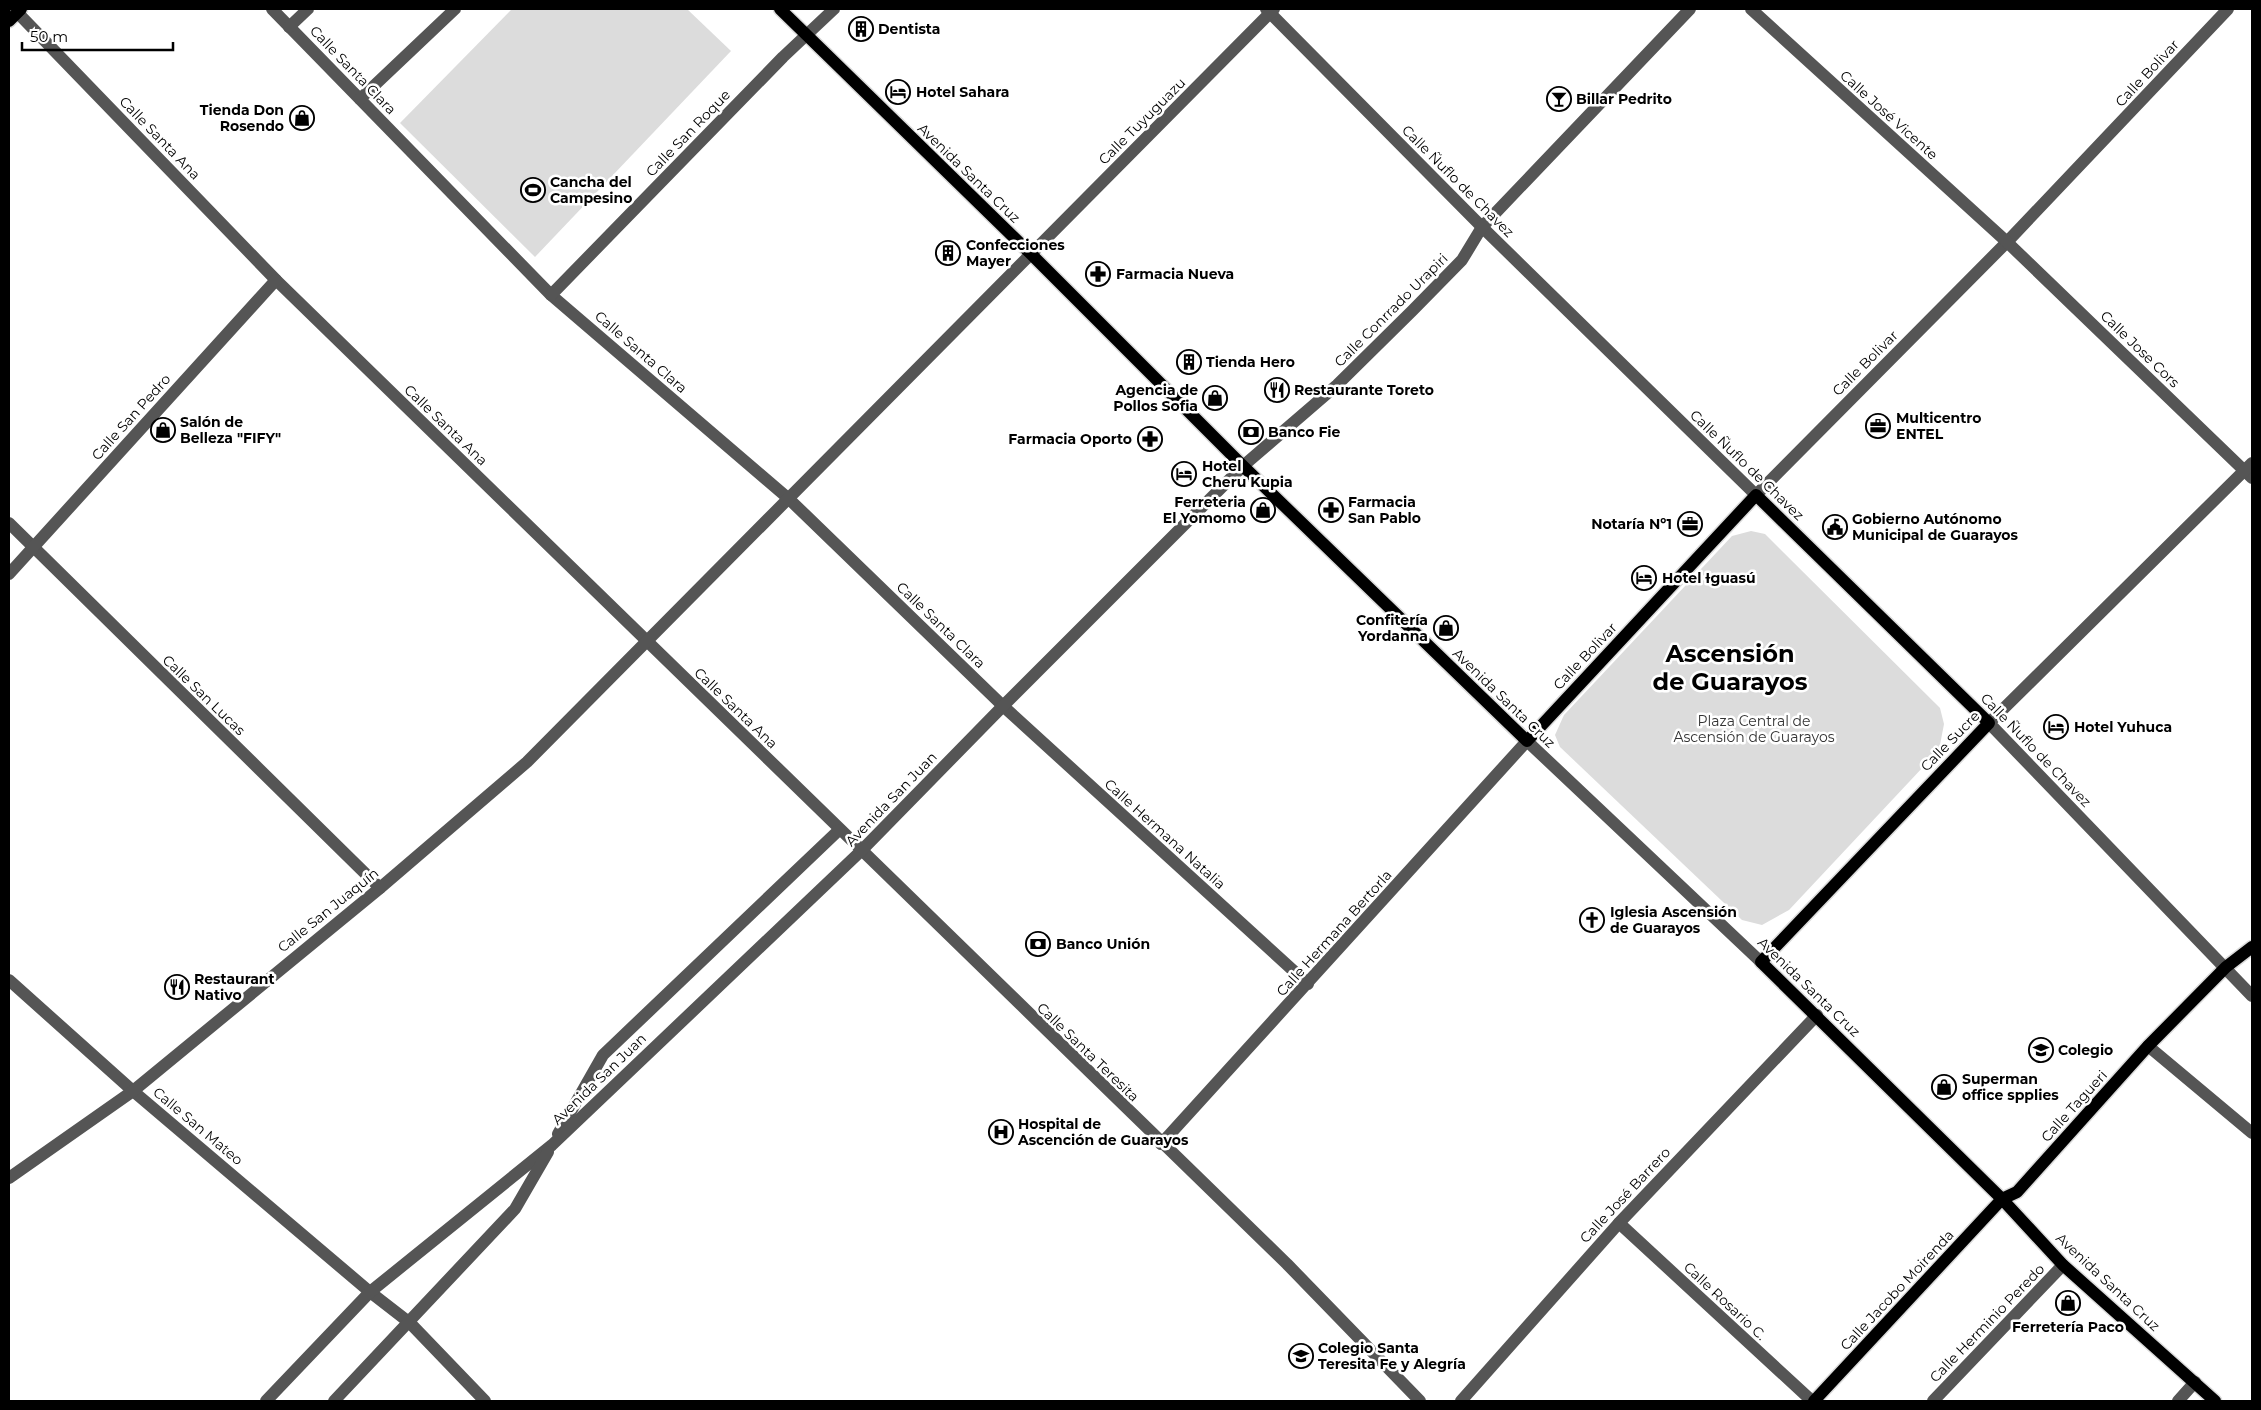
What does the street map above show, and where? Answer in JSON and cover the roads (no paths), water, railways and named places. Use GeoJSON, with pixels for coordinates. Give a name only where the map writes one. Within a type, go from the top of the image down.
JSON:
{"type":"FeatureCollection","features":[{"type":"Feature","properties":{"kind":"main road","name":"Avenida Santa Cruz"},"geometry":{"type":"LineString","coordinates":[[780,9],[1031,254],[1243,466],[1527,741]]}},
{"type":"Feature","properties":{"kind":"main road","name":"Calle Ñuflo de Chavez"},"geometry":{"type":"LineString","coordinates":[[1756,494],[1989,722]]}},
{"type":"Feature","properties":{"kind":"main road","name":"Calle Bolivar"},"geometry":{"type":"LineString","coordinates":[[1527,741],[1756,494]]}},
{"type":"Feature","properties":{"kind":"main road","name":"Calle Sucre"},"geometry":{"type":"LineString","coordinates":[[1761,962],[1989,722]]}},
{"type":"Feature","properties":{"kind":"main road","name":"Calle Tagueri"},"geometry":{"type":"LineString","coordinates":[[2002,1199],[2017,1192],[2148,1046],[2226,967],[2252,947]]}},
{"type":"Feature","properties":{"kind":"main road","name":"Avenida Santa Cruz"},"geometry":{"type":"LineString","coordinates":[[1761,962],[2002,1199],[2063,1265],[2215,1401]]}},
{"type":"Feature","properties":{"kind":"main road","name":"Calle Jacobo Moirenda"},"geometry":{"type":"LineString","coordinates":[[1813,1401],[2002,1199]]}},
{"type":"Feature","properties":{"kind":"street","name":"Calle Santa Clara"},"geometry":{"type":"LineString","coordinates":[[272,9],[551,295],[789,498],[1003,706]]}},
{"type":"Feature","properties":{"kind":"street"},"geometry":{"type":"LineString","coordinates":[[289,27],[308,9]]}},
{"type":"Feature","properties":{"kind":"street"},"geometry":{"type":"LineString","coordinates":[[360,99],[455,9]]}},
{"type":"Feature","properties":{"kind":"street","name":"Calle San Roque"},"geometry":{"type":"LineString","coordinates":[[551,295],[806,35],[834,9]]}},
{"type":"Feature","properties":{"kind":"street","name":"Calle Conrrado Urapiri"},"geometry":{"type":"LineString","coordinates":[[1243,466],[1337,385],[1462,260],[1482,227],[1690,9]]}},
{"type":"Feature","properties":{"kind":"street","name":"Calle José Vicente"},"geometry":{"type":"LineString","coordinates":[[1751,9],[2007,242]]}},
{"type":"Feature","properties":{"kind":"street","name":"Calle Bolivar"},"geometry":{"type":"LineString","coordinates":[[1756,494],[2007,242],[2228,9]]}},
{"type":"Feature","properties":{"kind":"street","name":"Calle Ñuflo de Chavez"},"geometry":{"type":"LineString","coordinates":[[1270,10],[1482,227],[1756,494]]}},
{"type":"Feature","properties":{"kind":"street","name":"Calle Tuyuguazu"},"geometry":{"type":"LineString","coordinates":[[789,498],[1270,10]]}},
{"type":"Feature","properties":{"kind":"street","name":"Calle Santa Ana"},"geometry":{"type":"LineString","coordinates":[[15,13],[276,280],[861,851]]}},
{"type":"Feature","properties":{"kind":"street","name":"Calle Jose Cors"},"geometry":{"type":"LineString","coordinates":[[2007,242],[2250,470]]}},
{"type":"Feature","properties":{"kind":"street","name":"Calle San Pedro"},"geometry":{"type":"LineString","coordinates":[[9,574],[276,280]]}},
{"type":"Feature","properties":{"kind":"street","name":"Avenida San Juan"},"geometry":{"type":"LineString","coordinates":[[266,1401],[370,1292],[552,1145],[861,851],[1243,466]]}},
{"type":"Feature","properties":{"kind":"street","name":"Calle Sucre"},"geometry":{"type":"LineString","coordinates":[[1989,722],[2250,470]]}},
{"type":"Feature","properties":{"kind":"street","name":"Calle San Juaquín"},"geometry":{"type":"LineString","coordinates":[[9,1178],[133,1091],[380,888],[528,762],[789,498]]}},
{"type":"Feature","properties":{"kind":"street","name":"Calle San Lucas"},"geometry":{"type":"LineString","coordinates":[[9,523],[380,888]]}},
{"type":"Feature","properties":{"kind":"street","name":"Calle Hermana Natalia"},"geometry":{"type":"LineString","coordinates":[[1003,706],[1308,984]]}},
{"type":"Feature","properties":{"kind":"street","name":"Calle Ñuflo de Chavez"},"geometry":{"type":"LineString","coordinates":[[1989,722],[2252,996]]}},
{"type":"Feature","properties":{"kind":"street","name":"Avenida Santa Cruz"},"geometry":{"type":"LineString","coordinates":[[1527,741],[1761,962]]}},
{"type":"Feature","properties":{"kind":"street","name":"Calle Hermana Bertorla"},"geometry":{"type":"LineString","coordinates":[[1161,1144],[1527,741]]}},
{"type":"Feature","properties":{"kind":"street","name":"Avenida San Juan"},"geometry":{"type":"LineString","coordinates":[[334,1401],[410,1323],[515,1209],[604,1054],[839,830]]}},
{"type":"Feature","properties":{"kind":"street","name":"Calle Santa Teresita"},"geometry":{"type":"LineString","coordinates":[[861,851],[1161,1144],[1287,1264],[1420,1401]]}},
{"type":"Feature","properties":{"kind":"street","name":"Calle San Mateo"},"geometry":{"type":"LineString","coordinates":[[9,980],[133,1091],[370,1292],[410,1323],[485,1401]]}},
{"type":"Feature","properties":{"kind":"street","name":"Calle José Barrero"},"geometry":{"type":"LineString","coordinates":[[1461,1401],[1618,1223],[1816,1015]]}},
{"type":"Feature","properties":{"kind":"street"},"geometry":{"type":"LineString","coordinates":[[2148,1046],[2252,1133]]}},
{"type":"Feature","properties":{"kind":"street","name":"Calle Rosario C."},"geometry":{"type":"LineString","coordinates":[[1618,1223],[1813,1401]]}},
{"type":"Feature","properties":{"kind":"street","name":"Calle Herminio Peredo"},"geometry":{"type":"LineString","coordinates":[[1933,1401],[2063,1265]]}},
{"type":"Feature","properties":{"kind":"street"},"geometry":{"type":"LineString","coordinates":[[2178,1401],[2195,1382]]}},
{"type":"Feature","properties":{"kind":"place","name":"Dentista"},"geometry":{"type":"Point","coordinates":[861,29]}},
{"type":"Feature","properties":{"kind":"place","name":"Hotel Sahara"},"geometry":{"type":"Point","coordinates":[898,92]}},
{"type":"Feature","properties":{"kind":"place","name":"Billar Pedrito"},"geometry":{"type":"Point","coordinates":[1559,99]}},
{"type":"Feature","properties":{"kind":"place","name":"Tienda Don Rosendo"},"geometry":{"type":"Point","coordinates":[302,118]}},
{"type":"Feature","properties":{"kind":"place","name":"Cancha del Campesino"},"geometry":{"type":"Point","coordinates":[533,190]}},
{"type":"Feature","properties":{"kind":"place","name":"Confecciones Mayer"},"geometry":{"type":"Point","coordinates":[948,253]}},
{"type":"Feature","properties":{"kind":"place","name":"Farmacia Nueva"},"geometry":{"type":"Point","coordinates":[1098,274]}},
{"type":"Feature","properties":{"kind":"place","name":"Tienda Hero"},"geometry":{"type":"Point","coordinates":[1189,362]}},
{"type":"Feature","properties":{"kind":"place","name":"Restaurante Toreto"},"geometry":{"type":"Point","coordinates":[1277,390]}},
{"type":"Feature","properties":{"kind":"place","name":"Agencia de Pollos Sofia"},"geometry":{"type":"Point","coordinates":[1215,398]}},
{"type":"Feature","properties":{"kind":"place","name":"Multicentro ENTEL"},"geometry":{"type":"Point","coordinates":[1878,426]}},
{"type":"Feature","properties":{"kind":"place","name":"Salón de Belleza \"FIFY\""},"geometry":{"type":"Point","coordinates":[163,430]}},
{"type":"Feature","properties":{"kind":"place","name":"Banco Fie"},"geometry":{"type":"Point","coordinates":[1251,432]}},
{"type":"Feature","properties":{"kind":"place","name":"Farmacia Oporto"},"geometry":{"type":"Point","coordinates":[1150,439]}},
{"type":"Feature","properties":{"kind":"place","name":"Hotel Cheru Kupia"},"geometry":{"type":"Point","coordinates":[1184,474]}},
{"type":"Feature","properties":{"kind":"place","name":"Ferreteria El Yomomo"},"geometry":{"type":"Point","coordinates":[1263,510]}},
{"type":"Feature","properties":{"kind":"place","name":"Farmacia San Pablo"},"geometry":{"type":"Point","coordinates":[1331,510]}},
{"type":"Feature","properties":{"kind":"place","name":"Notaría Nº1"},"geometry":{"type":"Point","coordinates":[1690,524]}},
{"type":"Feature","properties":{"kind":"place","name":"Gobierno Autónomo Municipal de Guarayos"},"geometry":{"type":"Point","coordinates":[1835,527]}},
{"type":"Feature","properties":{"kind":"place","name":"Hotel Ɨguasú"},"geometry":{"type":"Point","coordinates":[1644,578]}},
{"type":"Feature","properties":{"kind":"place","name":"Confitería Yordanna"},"geometry":{"type":"Point","coordinates":[1446,628]}},
{"type":"Feature","properties":{"kind":"place","name":"Hotel Yuhuca"},"geometry":{"type":"Point","coordinates":[2056,727]}},
{"type":"Feature","properties":{"kind":"place","name":"Iglesia Ascensión de Guarayos"},"geometry":{"type":"Point","coordinates":[1592,920]}},
{"type":"Feature","properties":{"kind":"place","name":"Banco Unión"},"geometry":{"type":"Point","coordinates":[1038,944]}},
{"type":"Feature","properties":{"kind":"place","name":"Restaurant Nativo"},"geometry":{"type":"Point","coordinates":[177,987]}},
{"type":"Feature","properties":{"kind":"place","name":"Colegio"},"geometry":{"type":"Point","coordinates":[2041,1050]}},
{"type":"Feature","properties":{"kind":"place","name":"Superman office spplies"},"geometry":{"type":"Point","coordinates":[1944,1087]}},
{"type":"Feature","properties":{"kind":"place","name":"Hospital de Ascención de Guarayos"},"geometry":{"type":"Point","coordinates":[1001,1132]}},
{"type":"Feature","properties":{"kind":"place","name":"Ferretería Paco"},"geometry":{"type":"Point","coordinates":[2068,1303]}},
{"type":"Feature","properties":{"kind":"place","name":"Colegio Santa Teresita Fe y Alegría"},"geometry":{"type":"Point","coordinates":[1301,1356]}},
{"type":"Feature","properties":{"kind":"district","name":"Ascensión de Guarayos"},"geometry":{"type":"Point","coordinates":[1730,667]}},
{"type":"Feature","properties":{"kind":"park label","name":"Plaza Central de Ascensión de Guarayos"},"geometry":{"type":"Point","coordinates":[1754,730]}}]}
